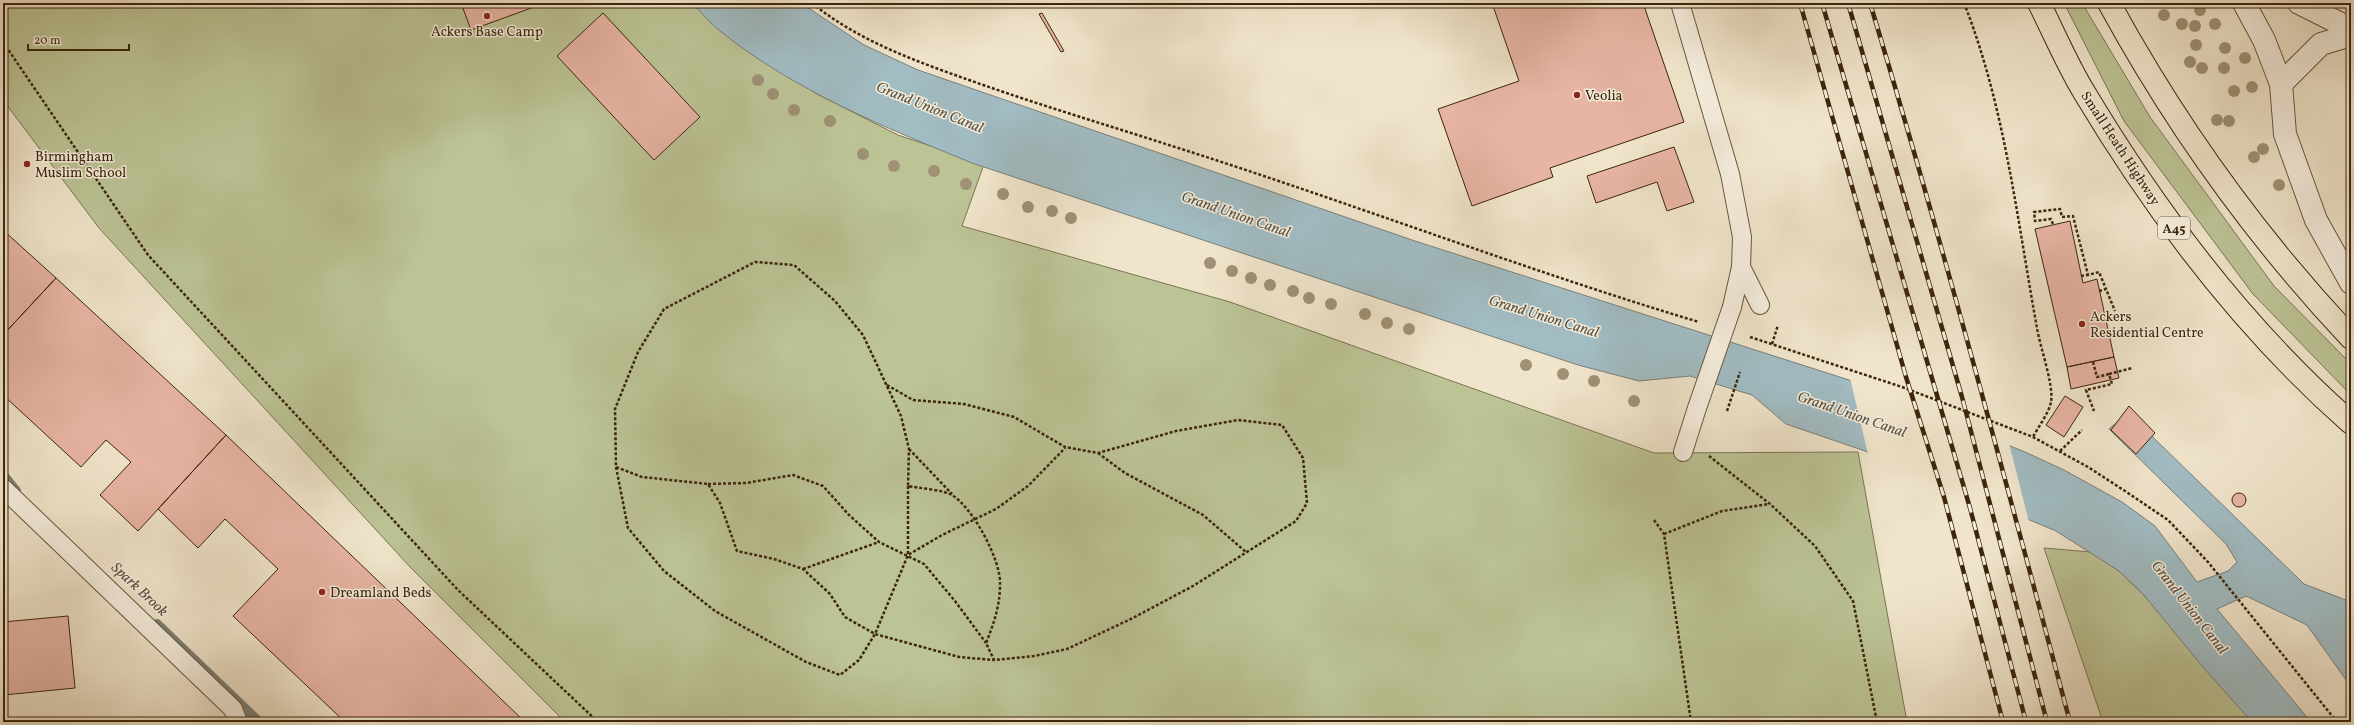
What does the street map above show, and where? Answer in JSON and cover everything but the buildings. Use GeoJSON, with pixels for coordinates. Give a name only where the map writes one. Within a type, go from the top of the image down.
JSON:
{"type":"FeatureCollection","features":[{"type":"Feature","properties":{"kind":"highway","name":"Small Heath Highway"},"geometry":{"type":"LineString","coordinates":[[2039,3],[2083,91],[2127,161],[2175,229],[2226,294],[2281,356],[2351,423]]}},
{"type":"Feature","properties":{"kind":"highway"},"geometry":{"type":"LineString","coordinates":[[2110,3],[2140,60],[2217,178],[2261,237],[2309,293],[2351,338]]}},
{"type":"Feature","properties":{"kind":"street"},"geometry":{"type":"LineString","coordinates":[[2244,3],[2264,40],[2281,84],[2284,134],[2316,220],[2351,283]]}},
{"type":"Feature","properties":{"kind":"street"},"geometry":{"type":"LineString","coordinates":[[2299,3],[2351,29]]}},
{"type":"Feature","properties":{"kind":"street"},"geometry":{"type":"LineString","coordinates":[[2281,84],[2321,44],[2351,35]]}},
{"type":"Feature","properties":{"kind":"lane"},"geometry":{"type":"LineString","coordinates":[[1680,3],[1730,174],[1742,237],[1742,268],[1732,307],[1683,452]]}},
{"type":"Feature","properties":{"kind":"lane"},"geometry":{"type":"LineString","coordinates":[[1742,268],[1760,305]]}},
{"type":"Feature","properties":{"kind":"lane"},"geometry":{"type":"LineString","coordinates":[[3,488],[233,709],[238,722]]}},
{"type":"Feature","properties":{"kind":"path"},"geometry":{"type":"LineString","coordinates":[[812,3],[861,34],[918,62],[1058,111],[1172,146],[1384,217],[1574,283],[1706,324]]}},
{"type":"Feature","properties":{"kind":"path"},"geometry":{"type":"LineString","coordinates":[[1964,3],[1977,36],[2001,123],[2040,350],[2051,391],[2051,403],[2033,437]]}},
{"type":"Feature","properties":{"kind":"path"},"geometry":{"type":"LineString","coordinates":[[3,42],[148,255],[458,590],[598,722]]}},
{"type":"Feature","properties":{"kind":"path"},"geometry":{"type":"LineString","coordinates":[[2053,224],[2051,219],[2035,222],[2034,212],[2060,209],[2062,217],[2073,216],[2088,275]]}},
{"type":"Feature","properties":{"kind":"path"},"geometry":{"type":"LineString","coordinates":[[755,262],[794,265],[835,301],[863,335],[887,385],[901,416],[909,449],[908,555],[875,634],[860,660],[840,675],[806,662],[716,611],[664,571],[628,528],[616,467],[615,409],[638,352],[664,309],[755,262]]}},
{"type":"Feature","properties":{"kind":"path"},"geometry":{"type":"LineString","coordinates":[[2081,276],[2099,272],[2115,311]]}},
{"type":"Feature","properties":{"kind":"path"},"geometry":{"type":"LineString","coordinates":[[2099,291],[2106,289]]}},
{"type":"Feature","properties":{"kind":"path"},"geometry":{"type":"LineString","coordinates":[[1743,335],[1902,387],[2033,437],[2060,451],[2125,490],[2168,520],[2208,562],[2337,722]]}},
{"type":"Feature","properties":{"kind":"path"},"geometry":{"type":"LineString","coordinates":[[2093,362],[2097,377],[2132,368]]}},
{"type":"Feature","properties":{"kind":"path"},"geometry":{"type":"LineString","coordinates":[[2094,411],[2086,390],[2112,384],[2109,374]]}},
{"type":"Feature","properties":{"kind":"path"},"geometry":{"type":"LineString","coordinates":[[887,385],[913,400],[964,404],[1014,417],[1065,447],[1098,454],[1125,473],[1204,514],[1246,552]]}},
{"type":"Feature","properties":{"kind":"path"},"geometry":{"type":"LineString","coordinates":[[708,484],[720,503],[737,551],[774,558],[803,569],[830,594],[845,617],[875,634],[959,657],[994,660],[1034,656],[1067,649],[1131,619],[1179,593],[1296,521],[1307,503],[1303,458],[1282,425],[1238,420],[1176,431],[1098,454]]}},
{"type":"Feature","properties":{"kind":"path"},"geometry":{"type":"LineString","coordinates":[[2060,451],[2082,430]]}},
{"type":"Feature","properties":{"kind":"path"},"geometry":{"type":"LineString","coordinates":[[908,555],[942,535],[996,509],[1028,486],[1065,447]]}},
{"type":"Feature","properties":{"kind":"path"},"geometry":{"type":"LineString","coordinates":[[909,449],[976,519],[992,554],[1000,582],[997,614],[986,643]]}},
{"type":"Feature","properties":{"kind":"path"},"geometry":{"type":"LineString","coordinates":[[1683,452],[1710,456],[1770,504],[1815,546],[1853,600],[1877,722]]}},
{"type":"Feature","properties":{"kind":"path"},"geometry":{"type":"LineString","coordinates":[[616,467],[642,478],[708,484],[746,483],[793,475],[823,486],[848,515],[879,542],[924,564],[955,601],[986,643],[994,660]]}},
{"type":"Feature","properties":{"kind":"path"},"geometry":{"type":"LineString","coordinates":[[908,486],[952,495]]}},
{"type":"Feature","properties":{"kind":"path"},"geometry":{"type":"LineString","coordinates":[[1664,534],[1722,511],[1770,504]]}},
{"type":"Feature","properties":{"kind":"path"},"geometry":{"type":"LineString","coordinates":[[1654,520],[1664,534],[1691,722]]}},
{"type":"Feature","properties":{"kind":"path"},"geometry":{"type":"LineString","coordinates":[[803,569],[841,554],[879,542]]}},
{"type":"Feature","properties":{"kind":"green space"},"geometry":{"type":"Polygon","coordinates":[[[3,3],[705,3],[815,93],[898,135],[984,164],[962,226],[1230,302],[1654,453],[1858,452],[1907,722],[565,722],[411,568],[99,228],[3,100],[3,3]]]}},
{"type":"Feature","properties":{"kind":"green space"},"geometry":{"type":"Polygon","coordinates":[[[2064,3],[2082,3],[2150,117],[2274,286],[2351,364],[2351,395],[2253,294],[2124,121],[2064,3]]]}},
{"type":"Feature","properties":{"kind":"green space"},"geometry":{"type":"Polygon","coordinates":[[[2044,548],[2091,552],[2119,571],[2143,594],[2254,722],[2103,722],[2044,548]]]}},
{"type":"Feature","properties":{"kind":"water","name":"Grand Union Canal"},"geometry":{"type":"Polygon","coordinates":[[[692,3],[801,3],[864,45],[918,70],[1415,241],[1849,380],[2025,452],[2064,470],[2122,502],[2155,526],[2197,582],[2228,571],[2237,562],[2226,544],[2109,429],[2128,413],[2304,584],[2351,602],[2351,687],[2307,625],[2246,596],[2217,609],[2311,722],[2252,722],[2202,666],[2143,594],[2119,571],[2056,531],[1865,451],[1786,424],[1752,395],[1690,376],[1639,381],[1578,365],[972,163],[906,136],[809,90],[749,52],[716,28],[692,3]]]}},
{"type":"Feature","properties":{"kind":"pier"},"geometry":{"type":"Polygon","coordinates":[[[1850,378],[2009,443],[2029,522],[1868,454],[1850,378]]]}},
{"type":"Feature","properties":{"kind":"waterway","name":"Spark Brook"},"geometry":{"type":"LineString","coordinates":[[3,475],[16,491]]}},
{"type":"Feature","properties":{"kind":"waterway","name":"Spark Brook"},"geometry":{"type":"LineString","coordinates":[[157,624],[259,722]]}},
{"type":"Feature","properties":{"kind":"railway"},"geometry":{"type":"LineString","coordinates":[[1800,3],[1906,377],[1944,497],[2003,722]]}},
{"type":"Feature","properties":{"kind":"railway"},"geometry":{"type":"LineString","coordinates":[[1822,3],[1970,508],[2026,722]]}},
{"type":"Feature","properties":{"kind":"railway"},"geometry":{"type":"LineString","coordinates":[[1848,3],[1962,397],[2047,722]]}},
{"type":"Feature","properties":{"kind":"railway"},"geometry":{"type":"LineString","coordinates":[[1870,3],[1948,272],[2070,722]]}},
{"type":"Feature","properties":{"kind":"place","name":"Ackers Base Camp"},"geometry":{"type":"Point","coordinates":[487,16]}},
{"type":"Feature","properties":{"kind":"place","name":"Veolia"},"geometry":{"type":"Point","coordinates":[1577,95]}},
{"type":"Feature","properties":{"kind":"place","name":"Birmingham Muslim School"},"geometry":{"type":"Point","coordinates":[27,164]}},
{"type":"Feature","properties":{"kind":"place","name":"Ackers Residential Centre"},"geometry":{"type":"Point","coordinates":[2082,324]}},
{"type":"Feature","properties":{"kind":"place","name":"Dreamland Beds"},"geometry":{"type":"Point","coordinates":[322,592]}}]}
